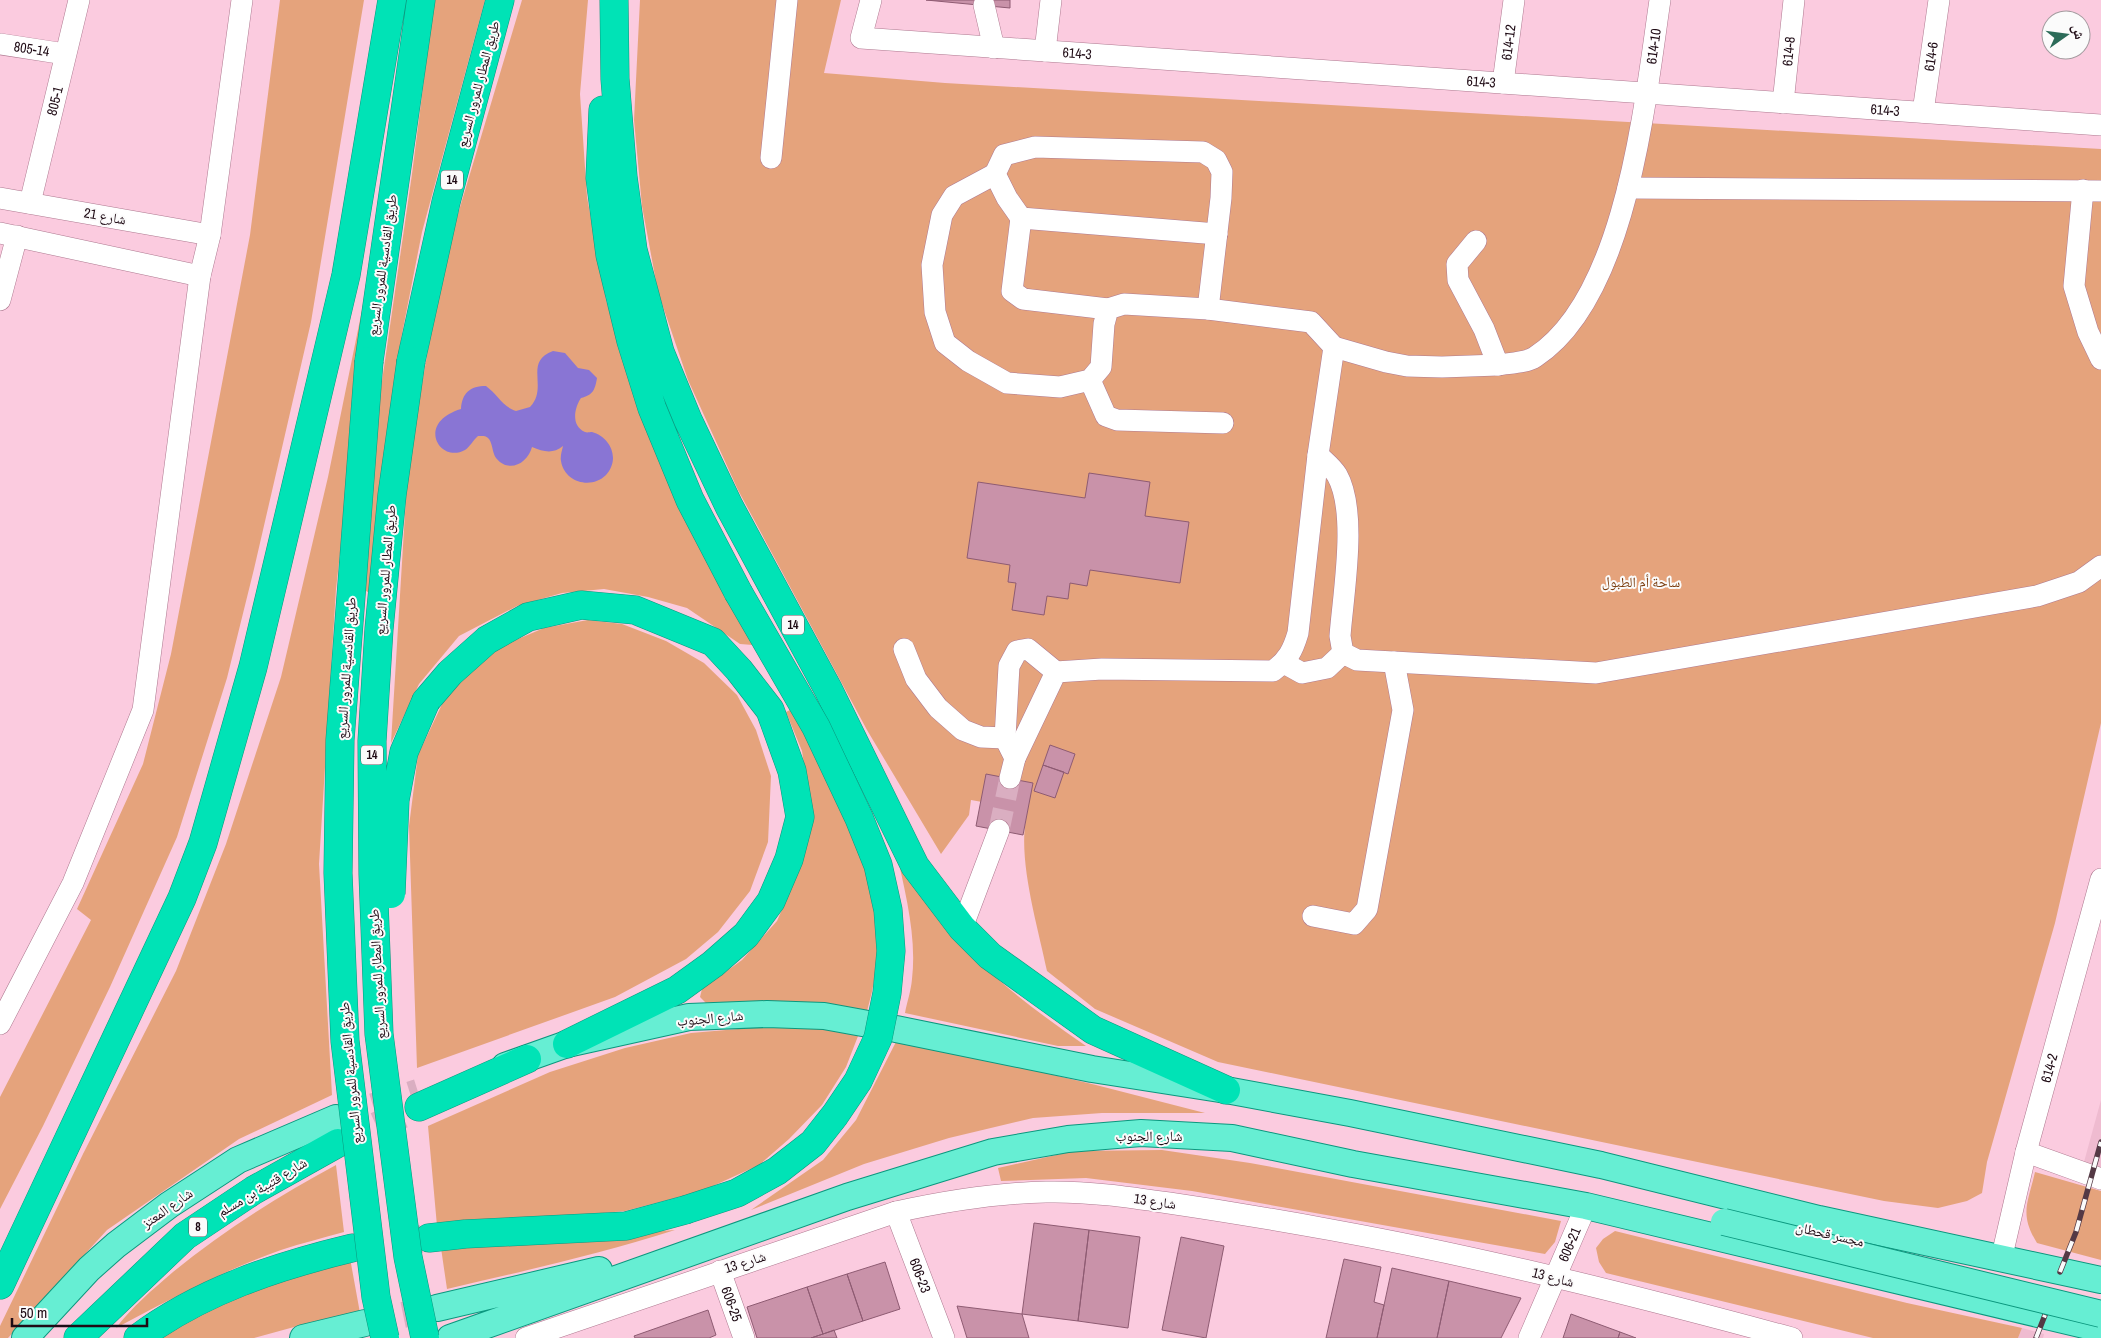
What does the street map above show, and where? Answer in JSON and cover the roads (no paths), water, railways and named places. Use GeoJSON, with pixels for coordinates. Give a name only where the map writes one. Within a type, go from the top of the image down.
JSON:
{"type":"FeatureCollection","features":[{"type":"Feature","properties":{"kind":"highway"},"geometry":{"type":"LineString","coordinates":[[0,1285],[182,898],[203,843],[253,667],[346,274],[392,0]]}},
{"type":"Feature","properties":{"kind":"highway","name":"طريق القادسية للمرور السريع"},"geometry":{"type":"LineString","coordinates":[[375,1331],[376,1297],[345,1042],[338,873],[340,740],[369,361],[421,0]]}},
{"type":"Feature","properties":{"kind":"highway","name":"طريق المطار للمرور السريع"},"geometry":{"type":"LineString","coordinates":[[394,1150],[379,1034],[374,922],[372,741],[379,630],[392,495],[411,360],[446,202],[500,0]]}},
{"type":"Feature","properties":{"kind":"highway","name":"14"},"geometry":{"type":"LineString","coordinates":[[429,1238],[465,1234],[626,1226],[737,1193],[777,1171],[813,1143],[835,1115],[858,1081],[878,1038],[888,993],[891,951],[888,910],[878,865],[859,818],[816,727],[738,592],[690,500],[652,408],[631,341],[610,255],[600,178],[605,75],[613,0]]}},
{"type":"Feature","properties":{"kind":"highway","name":"14"},"geometry":{"type":"LineString","coordinates":[[613,0],[623,177],[633,250],[660,352],[688,420],[729,506],[828,689],[915,866],[962,928],[990,956],[1093,1030],[1226,1090]]}},
{"type":"Feature","properties":{"kind":"highway"},"geometry":{"type":"LineString","coordinates":[[425,1338],[408,1257],[394,1150],[390,958],[395,800],[404,752],[426,701],[450,673],[487,640],[528,617],[581,605],[634,610],[713,642],[740,670],[770,710],[792,770],[800,817],[789,859],[771,901],[746,935],[706,969],[677,990],[567,1044]]}},
{"type":"Feature","properties":{"kind":"highway"},"geometry":{"type":"LineString","coordinates":[[419,1100],[527,1059]]}},
{"type":"Feature","properties":{"kind":"highway","name":"شارع قتيبة بن مسلم"},"geometry":{"type":"LineString","coordinates":[[78,1338],[185,1236],[254,1190],[337,1130]]}},
{"type":"Feature","properties":{"kind":"highway"},"geometry":{"type":"LineString","coordinates":[[0,1263],[24,1233]]}},
{"type":"Feature","properties":{"kind":"highway"},"geometry":{"type":"LineString","coordinates":[[138,1338],[194,1302],[233,1285],[274,1269],[352,1248]]}},
{"type":"Feature","properties":{"kind":"main road","name":"شارع الجنوب"},"geometry":{"type":"LineString","coordinates":[[527,1059],[567,1044],[689,1017],[767,1014],[824,1016],[868,1024]]}},
{"type":"Feature","properties":{"kind":"main road"},"geometry":{"type":"LineString","coordinates":[[896,1029],[1092,1069],[1226,1090],[1350,1113],[1601,1164],[1809,1216],[2002,1260],[2101,1280]]}},
{"type":"Feature","properties":{"kind":"main road","name":"شارع المعتز"},"geometry":{"type":"LineString","coordinates":[[25,1338],[89,1269],[169,1205],[238,1160],[337,1130]]}},
{"type":"Feature","properties":{"kind":"main road","name":"شارع الجنوب"},"geometry":{"type":"LineString","coordinates":[[450,1338],[847,1197],[994,1152],[1068,1139],[1141,1134],[1232,1138],[1353,1164],[1560,1201]]}},
{"type":"Feature","properties":{"kind":"main road","name":"مجسر قحطان"},"geometry":{"type":"LineString","coordinates":[[1564,1158],[1726,1217],[2101,1314]]}},
{"type":"Feature","properties":{"kind":"main road"},"geometry":{"type":"LineString","coordinates":[[1560,1201],[2101,1329]]}},
{"type":"Feature","properties":{"kind":"main road","name":"مجسر قحطان"},"geometry":{"type":"LineString","coordinates":[[1560,1201],[1726,1217],[2101,1297]]}},
{"type":"Feature","properties":{"kind":"main road","name":"شارع الجنوب"},"geometry":{"type":"LineString","coordinates":[[437,1308],[579,1275],[746,1232]]}},
{"type":"Feature","properties":{"kind":"main road"},"geometry":{"type":"LineString","coordinates":[[303,1338],[375,1331]]}},
{"type":"Feature","properties":{"kind":"street","name":"805-1"},"geometry":{"type":"LineString","coordinates":[[30,203],[79,0]]}},
{"type":"Feature","properties":{"kind":"street"},"geometry":{"type":"LineString","coordinates":[[0,1024],[72,883],[143,710],[200,276],[210,235],[242,0]]}},
{"type":"Feature","properties":{"kind":"street"},"geometry":{"type":"LineString","coordinates":[[771,158],[787,0]]}},
{"type":"Feature","properties":{"kind":"street","name":"614-3"},"geometry":{"type":"LineString","coordinates":[[871,0],[861,38],[2101,125]]}},
{"type":"Feature","properties":{"kind":"street"},"geometry":{"type":"LineString","coordinates":[[1044,51],[1051,0]]}},
{"type":"Feature","properties":{"kind":"street","name":"614-12"},"geometry":{"type":"LineString","coordinates":[[1503,83],[1514,0]]}},
{"type":"Feature","properties":{"kind":"street","name":"614-10"},"geometry":{"type":"LineString","coordinates":[[1334,347],[1407,366],[1498,365],[1533,358],[1558,338],[1592,292],[1616,228],[1628,188],[1646,93],[1660,0]]}},
{"type":"Feature","properties":{"kind":"street","name":"614-8"},"geometry":{"type":"LineString","coordinates":[[1783,103],[1794,0]]}},
{"type":"Feature","properties":{"kind":"street","name":"614-6"},"geometry":{"type":"LineString","coordinates":[[1923,112],[1939,0]]}},
{"type":"Feature","properties":{"kind":"street"},"geometry":{"type":"LineString","coordinates":[[984,5],[994,48]]}},
{"type":"Feature","properties":{"kind":"street","name":"805-14"},"geometry":{"type":"LineString","coordinates":[[0,44],[65,54]]}},
{"type":"Feature","properties":{"kind":"street"},"geometry":{"type":"LineString","coordinates":[[1108,309],[1104,324],[1101,367],[1090,380],[1060,387],[1007,383],[968,361],[946,343],[935,312],[932,265],[942,215],[954,196],[995,174],[1004,155],[1035,147],[1204,152],[1216,160],[1222,172],[1208,310]]}},
{"type":"Feature","properties":{"kind":"street"},"geometry":{"type":"LineString","coordinates":[[995,174],[1007,198],[1021,218],[1012,291],[1022,299],[1108,309],[1124,304],[1208,310],[1311,322],[1334,347],[1318,455],[1298,633],[1292,651],[1284,663],[1273,671],[1102,669],[1056,672],[1028,649],[1017,651],[1009,666],[1005,738],[1015,758]]}},
{"type":"Feature","properties":{"kind":"street"},"geometry":{"type":"LineString","coordinates":[[1628,188],[2092,190],[2074,286],[2088,332],[2101,359]]}},
{"type":"Feature","properties":{"kind":"street","name":"شارع 21"},"geometry":{"type":"LineString","coordinates":[[0,198],[210,235]]}},
{"type":"Feature","properties":{"kind":"street"},"geometry":{"type":"LineString","coordinates":[[1021,218],[1217,234]]}},
{"type":"Feature","properties":{"kind":"street"},"geometry":{"type":"LineString","coordinates":[[0,300],[8,234],[200,276]]}},
{"type":"Feature","properties":{"kind":"street"},"geometry":{"type":"LineString","coordinates":[[1476,241],[1457,264],[1458,280],[1484,329],[1498,365]]}},
{"type":"Feature","properties":{"kind":"street"},"geometry":{"type":"LineString","coordinates":[[1090,380],[1106,416],[1117,420],[1223,423]]}},
{"type":"Feature","properties":{"kind":"street"},"geometry":{"type":"LineString","coordinates":[[1318,455],[1337,474],[1346,502],[1349,530],[1340,636],[1343,653]]}},
{"type":"Feature","properties":{"kind":"street"},"geometry":{"type":"LineString","coordinates":[[1343,653],[1357,660],[1596,673],[2037,596],[2079,582],[2101,566]]}},
{"type":"Feature","properties":{"kind":"street"},"geometry":{"type":"LineString","coordinates":[[904,649],[916,679],[938,708],[963,730],[981,737],[1005,738]]}},
{"type":"Feature","properties":{"kind":"street"},"geometry":{"type":"LineString","coordinates":[[1284,663],[1302,673],[1327,668],[1343,653]]}},
{"type":"Feature","properties":{"kind":"street"},"geometry":{"type":"LineString","coordinates":[[1313,916],[1354,924],[1367,910],[1403,710],[1394,662]]}},
{"type":"Feature","properties":{"kind":"street"},"geometry":{"type":"LineString","coordinates":[[1010,778],[1015,758],[1056,672]]}},
{"type":"Feature","properties":{"kind":"street"},"geometry":{"type":"LineString","coordinates":[[962,928],[999,830]]}},
{"type":"Feature","properties":{"kind":"street","name":"614-2"},"geometry":{"type":"LineString","coordinates":[[2002,1260],[2026,1152],[2101,879]]}},
{"type":"Feature","properties":{"kind":"street"},"geometry":{"type":"LineString","coordinates":[[2026,1152],[2101,1179]]}},
{"type":"Feature","properties":{"kind":"street","name":"شارع 13"},"geometry":{"type":"LineString","coordinates":[[526,1338],[896,1212],[946,1201],[996,1194],[1048,1192],[1099,1194],[1228,1212],[1353,1234],[1555,1278],[1755,1333],[1792,1338]]}},
{"type":"Feature","properties":{"kind":"street","name":"606-21"},"geometry":{"type":"LineString","coordinates":[[1529,1338],[1586,1206]]}},
{"type":"Feature","properties":{"kind":"street","name":"606-23"},"geometry":{"type":"LineString","coordinates":[[896,1212],[944,1338]]}},
{"type":"Feature","properties":{"kind":"street","name":"606-25"},"geometry":{"type":"LineString","coordinates":[[720,1271],[744,1338]]}},
{"type":"Feature","properties":{"kind":"tunnel"},"geometry":{"type":"LineString","coordinates":[[999,830],[1010,778]]}},
{"type":"Feature","properties":{"kind":"tunnel"},"geometry":{"type":"LineString","coordinates":[[336,1118],[418,1092]]}},
{"type":"Feature","properties":{"kind":"tunnel"},"geometry":{"type":"LineString","coordinates":[[338,1143],[419,1107]]}},
{"type":"Feature","properties":{"kind":"tunnel"},"geometry":{"type":"LineString","coordinates":[[352,1248],[429,1238]]}},
{"type":"Feature","properties":{"kind":"tunnel"},"geometry":{"type":"LineString","coordinates":[[365,1323],[437,1308]]}},
{"type":"Feature","properties":{"kind":"railway"},"geometry":{"type":"LineString","coordinates":[[2060,1272],[2076,1232],[2101,1142]]}},
{"type":"Feature","properties":{"kind":"railway"},"geometry":{"type":"LineString","coordinates":[[2036,1338],[2045,1315]]}},
{"type":"Feature","properties":{"kind":"park label","name":"ساحة أم الطبول"},"geometry":{"type":"Point","coordinates":[1641,582]}}]}
